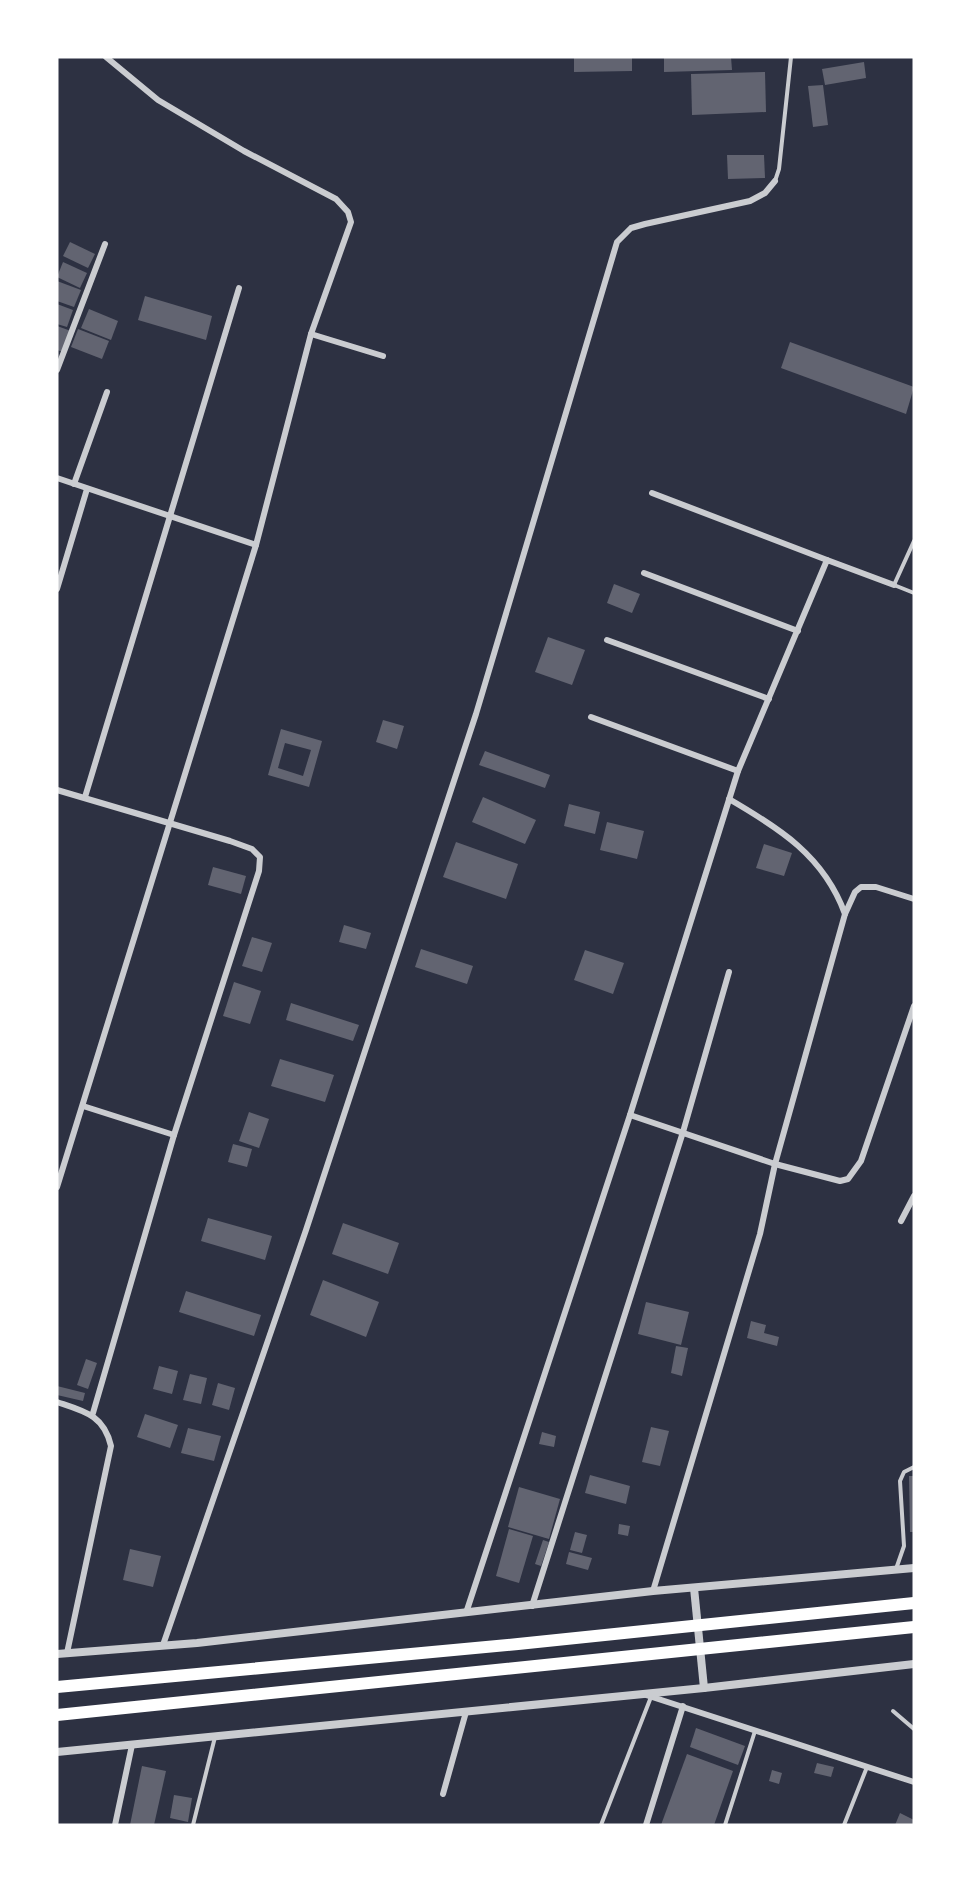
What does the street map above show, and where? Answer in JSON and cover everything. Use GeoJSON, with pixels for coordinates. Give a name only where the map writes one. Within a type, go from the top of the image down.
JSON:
{"type":"FeatureCollection","features":[{"type":"Feature","properties":{"kind":"highway"},"geometry":{"type":"LineString","coordinates":[[57,1686],[914,1603]]}},
{"type":"Feature","properties":{"kind":"highway"},"geometry":{"type":"LineString","coordinates":[[57,1714],[914,1627]]}},
{"type":"Feature","properties":{"kind":"street"},"geometry":{"type":"LineString","coordinates":[[57,1187],[256,544],[311,334],[351,222],[348,212],[336,199],[244,151],[158,100],[106,57]]}},
{"type":"Feature","properties":{"kind":"street"},"geometry":{"type":"LineString","coordinates":[[163,1645],[306,1230],[472,726],[617,242],[622,234],[638,226],[750,201],[765,193],[775,181]]}},
{"type":"Feature","properties":{"kind":"street"},"geometry":{"type":"LineString","coordinates":[[57,370],[105,244]]}},
{"type":"Feature","properties":{"kind":"street"},"geometry":{"type":"LineString","coordinates":[[85,797],[239,288]]}},
{"type":"Feature","properties":{"kind":"street"},"geometry":{"type":"LineString","coordinates":[[311,334],[383,356]]}},
{"type":"Feature","properties":{"kind":"street"},"geometry":{"type":"LineString","coordinates":[[74,484],[107,392]]}},
{"type":"Feature","properties":{"kind":"street"},"geometry":{"type":"LineString","coordinates":[[57,478],[256,544]]}},
{"type":"Feature","properties":{"kind":"street"},"geometry":{"type":"LineString","coordinates":[[57,589],[87,489]]}},
{"type":"Feature","properties":{"kind":"street"},"geometry":{"type":"LineString","coordinates":[[652,493],[894,585]]}},
{"type":"Feature","properties":{"kind":"street"},"geometry":{"type":"LineString","coordinates":[[466,1613],[630,1115],[738,771],[827,560]]}},
{"type":"Feature","properties":{"kind":"street"},"geometry":{"type":"LineString","coordinates":[[644,573],[798,631]]}},
{"type":"Feature","properties":{"kind":"street"},"geometry":{"type":"LineString","coordinates":[[607,640],[769,699]]}},
{"type":"Feature","properties":{"kind":"street"},"geometry":{"type":"LineString","coordinates":[[591,717],[738,771]]}},
{"type":"Feature","properties":{"kind":"street"},"geometry":{"type":"LineString","coordinates":[[57,790],[252,849],[258,852],[260,862],[174,1135],[93,1413]]}},
{"type":"Feature","properties":{"kind":"street"},"geometry":{"type":"LineString","coordinates":[[729,799],[779,828],[806,852],[831,888],[845,914]]}},
{"type":"Feature","properties":{"kind":"street"},"geometry":{"type":"LineString","coordinates":[[653,1591],[760,1234],[775,1164],[845,914],[855,892],[869,885],[914,899]]}},
{"type":"Feature","properties":{"kind":"street"},"geometry":{"type":"LineString","coordinates":[[532,1606],[683,1132],[729,972]]}},
{"type":"Feature","properties":{"kind":"street"},"geometry":{"type":"LineString","coordinates":[[630,1115],[775,1164],[840,1181],[848,1179],[855,1172],[884,1100],[914,1006]]}},
{"type":"Feature","properties":{"kind":"street"},"geometry":{"type":"LineString","coordinates":[[83,1106],[174,1135]]}},
{"type":"Feature","properties":{"kind":"street"},"geometry":{"type":"LineString","coordinates":[[901,1221],[914,1196]]}},
{"type":"Feature","properties":{"kind":"street"},"geometry":{"type":"LineString","coordinates":[[57,1402],[93,1413],[108,1433],[111,1446],[68,1653]]}},
{"type":"Feature","properties":{"kind":"street"},"geometry":{"type":"LineString","coordinates":[[57,1654],[466,1613],[653,1591],[914,1568]]}},
{"type":"Feature","properties":{"kind":"street"},"geometry":{"type":"LineString","coordinates":[[694,1588],[704,1689]]}},
{"type":"Feature","properties":{"kind":"street"},"geometry":{"type":"LineString","coordinates":[[57,1752],[704,1689],[914,1664]]}},
{"type":"Feature","properties":{"kind":"street"},"geometry":{"type":"LineString","coordinates":[[642,1694],[914,1782]]}},
{"type":"Feature","properties":{"kind":"street"},"geometry":{"type":"LineString","coordinates":[[646,1825],[683,1706]]}},
{"type":"Feature","properties":{"kind":"street"},"geometry":{"type":"LineString","coordinates":[[443,1794],[466,1712]]}},
{"type":"Feature","properties":{"kind":"street"},"geometry":{"type":"LineString","coordinates":[[115,1825],[132,1745]]}},
{"type":"Feature","properties":{"kind":"lane"},"geometry":{"type":"LineString","coordinates":[[775,181],[779,169],[790,57]]}},
{"type":"Feature","properties":{"kind":"lane"},"geometry":{"type":"LineString","coordinates":[[914,541],[894,585],[914,593]]}},
{"type":"Feature","properties":{"kind":"lane"},"geometry":{"type":"LineString","coordinates":[[896,1570],[904,1546],[900,1480],[904,1472],[914,1467]]}},
{"type":"Feature","properties":{"kind":"lane"},"geometry":{"type":"LineString","coordinates":[[601,1825],[651,1697]]}},
{"type":"Feature","properties":{"kind":"lane"},"geometry":{"type":"LineString","coordinates":[[892,1711],[914,1729]]}},
{"type":"Feature","properties":{"kind":"lane"},"geometry":{"type":"LineString","coordinates":[[725,1825],[755,1730]]}},
{"type":"Feature","properties":{"kind":"lane"},"geometry":{"type":"LineString","coordinates":[[193,1825],[215,1737]]}},
{"type":"Feature","properties":{"kind":"lane"},"geometry":{"type":"LineString","coordinates":[[844,1825],[867,1767]]}},
{"type":"Feature","properties":{"kind":"building"},"geometry":{"type":"Polygon","coordinates":[[[574,57],[632,57],[632,71],[574,72],[574,57]]]}},
{"type":"Feature","properties":{"kind":"building"},"geometry":{"type":"Polygon","coordinates":[[[664,57],[731,57],[732,70],[664,72],[664,57]]]}},
{"type":"Feature","properties":{"kind":"building"},"geometry":{"type":"Polygon","coordinates":[[[864,62],[866,78],[825,85],[822,69],[864,62]]]}},
{"type":"Feature","properties":{"kind":"building"},"geometry":{"type":"Polygon","coordinates":[[[765,72],[766,112],[692,115],[691,74],[765,72]]]}},
{"type":"Feature","properties":{"kind":"building"},"geometry":{"type":"Polygon","coordinates":[[[823,85],[828,125],[813,127],[808,86],[823,85]]]}},
{"type":"Feature","properties":{"kind":"building"},"geometry":{"type":"Polygon","coordinates":[[[727,155],[764,155],[765,178],[728,179],[727,155]]]}},
{"type":"Feature","properties":{"kind":"building"},"geometry":{"type":"Polygon","coordinates":[[[70,242],[95,254],[88,268],[63,256],[70,242]]]}},
{"type":"Feature","properties":{"kind":"building"},"geometry":{"type":"Polygon","coordinates":[[[63,262],[87,273],[80,288],[57,277],[63,262]]]}},
{"type":"Feature","properties":{"kind":"building"},"geometry":{"type":"Polygon","coordinates":[[[57,281],[81,290],[74,307],[57,301],[57,281]]]}},
{"type":"Feature","properties":{"kind":"building"},"geometry":{"type":"Polygon","coordinates":[[[145,296],[212,316],[206,340],[138,320],[145,296]]]}},
{"type":"Feature","properties":{"kind":"building"},"geometry":{"type":"Polygon","coordinates":[[[57,304],[73,310],[67,327],[57,324],[57,304]]]}},
{"type":"Feature","properties":{"kind":"building"},"geometry":{"type":"Polygon","coordinates":[[[89,309],[118,321],[111,340],[81,328],[89,309]]]}},
{"type":"Feature","properties":{"kind":"building"},"geometry":{"type":"Polygon","coordinates":[[[57,326],[71,331],[63,352],[57,350],[57,326]]]}},
{"type":"Feature","properties":{"kind":"building"},"geometry":{"type":"Polygon","coordinates":[[[78,329],[109,341],[102,359],[71,347],[78,329]]]}},
{"type":"Feature","properties":{"kind":"building"},"geometry":{"type":"Polygon","coordinates":[[[790,342],[914,387],[906,414],[781,368],[790,342]]]}},
{"type":"Feature","properties":{"kind":"building"},"geometry":{"type":"Polygon","coordinates":[[[614,584],[640,594],[632,613],[607,603],[614,584]]]}},
{"type":"Feature","properties":{"kind":"building"},"geometry":{"type":"Polygon","coordinates":[[[548,637],[585,650],[572,685],[535,672],[548,637]]]}},
{"type":"Feature","properties":{"kind":"building"},"geometry":{"type":"Polygon","coordinates":[[[383,720],[404,726],[397,749],[376,742],[383,720]]]}},
{"type":"Feature","properties":{"kind":"building"},"geometry":{"type":"Polygon","coordinates":[[[281,729],[322,741],[309,787],[268,775],[281,729]],[[285,743],[278,768],[303,776],[311,750],[285,743]]]}},
{"type":"Feature","properties":{"kind":"building"},"geometry":{"type":"Polygon","coordinates":[[[485,751],[550,775],[545,788],[479,765],[485,751]]]}},
{"type":"Feature","properties":{"kind":"building"},"geometry":{"type":"Polygon","coordinates":[[[483,797],[536,820],[525,844],[472,822],[483,797]]]}},
{"type":"Feature","properties":{"kind":"building"},"geometry":{"type":"Polygon","coordinates":[[[569,804],[600,812],[595,834],[564,826],[569,804]]]}},
{"type":"Feature","properties":{"kind":"building"},"geometry":{"type":"Polygon","coordinates":[[[607,822],[644,831],[637,859],[600,850],[607,822]]]}},
{"type":"Feature","properties":{"kind":"building"},"geometry":{"type":"Polygon","coordinates":[[[456,842],[518,864],[506,899],[443,877],[456,842]]]}},
{"type":"Feature","properties":{"kind":"building"},"geometry":{"type":"Polygon","coordinates":[[[764,844],[792,853],[784,876],[756,868],[764,844]]]}},
{"type":"Feature","properties":{"kind":"building"},"geometry":{"type":"Polygon","coordinates":[[[213,867],[246,876],[241,894],[208,885],[213,867]]]}},
{"type":"Feature","properties":{"kind":"building"},"geometry":{"type":"Polygon","coordinates":[[[344,925],[371,933],[366,949],[339,942],[344,925]]]}},
{"type":"Feature","properties":{"kind":"building"},"geometry":{"type":"Polygon","coordinates":[[[252,937],[272,943],[262,972],[242,966],[252,937]]]}},
{"type":"Feature","properties":{"kind":"building"},"geometry":{"type":"Polygon","coordinates":[[[421,949],[473,966],[467,984],[415,967],[421,949]]]}},
{"type":"Feature","properties":{"kind":"building"},"geometry":{"type":"Polygon","coordinates":[[[585,950],[624,963],[613,994],[574,980],[585,950]]]}},
{"type":"Feature","properties":{"kind":"building"},"geometry":{"type":"Polygon","coordinates":[[[234,982],[261,991],[250,1024],[223,1016],[234,982]]]}},
{"type":"Feature","properties":{"kind":"building"},"geometry":{"type":"Polygon","coordinates":[[[291,1003],[359,1025],[353,1041],[286,1020],[291,1003]]]}},
{"type":"Feature","properties":{"kind":"building"},"geometry":{"type":"Polygon","coordinates":[[[280,1059],[334,1075],[325,1102],[271,1086],[280,1059]]]}},
{"type":"Feature","properties":{"kind":"building"},"geometry":{"type":"Polygon","coordinates":[[[249,1112],[269,1119],[259,1148],[239,1141],[249,1112]]]}},
{"type":"Feature","properties":{"kind":"building"},"geometry":{"type":"Polygon","coordinates":[[[233,1144],[252,1149],[247,1167],[228,1162],[233,1144]]]}},
{"type":"Feature","properties":{"kind":"building"},"geometry":{"type":"Polygon","coordinates":[[[208,1218],[272,1236],[265,1260],[201,1241],[208,1218]]]}},
{"type":"Feature","properties":{"kind":"building"},"geometry":{"type":"Polygon","coordinates":[[[343,1223],[399,1243],[388,1274],[332,1254],[343,1223]]]}},
{"type":"Feature","properties":{"kind":"building"},"geometry":{"type":"Polygon","coordinates":[[[323,1280],[379,1302],[366,1337],[310,1315],[323,1280]]]}},
{"type":"Feature","properties":{"kind":"building"},"geometry":{"type":"Polygon","coordinates":[[[186,1291],[261,1315],[254,1336],[179,1312],[186,1291]]]}},
{"type":"Feature","properties":{"kind":"building"},"geometry":{"type":"Polygon","coordinates":[[[646,1302],[689,1312],[681,1345],[638,1334],[646,1302]]]}},
{"type":"Feature","properties":{"kind":"building"},"geometry":{"type":"Polygon","coordinates":[[[751,1321],[766,1325],[764,1333],[779,1337],[777,1346],[747,1338],[751,1321]]]}},
{"type":"Feature","properties":{"kind":"building"},"geometry":{"type":"Polygon","coordinates":[[[676,1346],[688,1348],[682,1376],[671,1373],[676,1346]]]}},
{"type":"Feature","properties":{"kind":"building"},"geometry":{"type":"Polygon","coordinates":[[[86,1359],[97,1363],[88,1389],[77,1385],[86,1359]]]}},
{"type":"Feature","properties":{"kind":"building"},"geometry":{"type":"Polygon","coordinates":[[[159,1366],[178,1371],[172,1394],[153,1389],[159,1366]]]}},
{"type":"Feature","properties":{"kind":"building"},"geometry":{"type":"Polygon","coordinates":[[[190,1374],[207,1378],[201,1404],[183,1400],[190,1374]]]}},
{"type":"Feature","properties":{"kind":"building"},"geometry":{"type":"Polygon","coordinates":[[[218,1383],[235,1388],[229,1410],[212,1405],[218,1383]]]}},
{"type":"Feature","properties":{"kind":"building"},"geometry":{"type":"Polygon","coordinates":[[[57,1386],[85,1393],[83,1401],[57,1395],[57,1386]]]}},
{"type":"Feature","properties":{"kind":"building"},"geometry":{"type":"Polygon","coordinates":[[[145,1414],[178,1425],[170,1448],[137,1437],[145,1414]]]}},
{"type":"Feature","properties":{"kind":"building"},"geometry":{"type":"Polygon","coordinates":[[[651,1427],[669,1431],[660,1466],[642,1462],[651,1427]]]}},
{"type":"Feature","properties":{"kind":"building"},"geometry":{"type":"Polygon","coordinates":[[[188,1428],[221,1436],[214,1461],[181,1453],[188,1428]]]}},
{"type":"Feature","properties":{"kind":"building"},"geometry":{"type":"Polygon","coordinates":[[[542,1432],[556,1436],[554,1447],[539,1444],[542,1432]]]}},
{"type":"Feature","properties":{"kind":"building"},"geometry":{"type":"Polygon","coordinates":[[[590,1475],[630,1486],[626,1504],[585,1493],[590,1475]]]}},
{"type":"Feature","properties":{"kind":"building"},"geometry":{"type":"Polygon","coordinates":[[[909,1476],[914,1476],[914,1532],[910,1532],[909,1476]]]}},
{"type":"Feature","properties":{"kind":"building"},"geometry":{"type":"Polygon","coordinates":[[[519,1487],[560,1499],[549,1539],[508,1527],[519,1487]]]}},
{"type":"Feature","properties":{"kind":"building"},"geometry":{"type":"Polygon","coordinates":[[[619,1524],[630,1526],[628,1536],[618,1534],[619,1524]]]}},
{"type":"Feature","properties":{"kind":"building"},"geometry":{"type":"Polygon","coordinates":[[[509,1529],[533,1536],[519,1583],[496,1576],[509,1529]]]}},
{"type":"Feature","properties":{"kind":"building"},"geometry":{"type":"Polygon","coordinates":[[[575,1532],[587,1535],[582,1553],[570,1550],[575,1532]]]}},
{"type":"Feature","properties":{"kind":"building"},"geometry":{"type":"Polygon","coordinates":[[[543,1540],[549,1542],[541,1566],[535,1564],[543,1540]]]}},
{"type":"Feature","properties":{"kind":"building"},"geometry":{"type":"Polygon","coordinates":[[[130,1549],[161,1556],[153,1587],[123,1580],[130,1549]]]}},
{"type":"Feature","properties":{"kind":"building"},"geometry":{"type":"Polygon","coordinates":[[[569,1552],[592,1558],[588,1570],[566,1564],[569,1552]]]}},
{"type":"Feature","properties":{"kind":"building"},"geometry":{"type":"Polygon","coordinates":[[[696,1728],[745,1746],[738,1765],[690,1747],[696,1728]]]}},
{"type":"Feature","properties":{"kind":"building"},"geometry":{"type":"Polygon","coordinates":[[[687,1754],[733,1771],[714,1825],[661,1825],[687,1754]]]}},
{"type":"Feature","properties":{"kind":"building"},"geometry":{"type":"Polygon","coordinates":[[[817,1763],[834,1767],[831,1777],[814,1773],[817,1763]]]}},
{"type":"Feature","properties":{"kind":"building"},"geometry":{"type":"Polygon","coordinates":[[[142,1766],[166,1771],[154,1825],[130,1825],[142,1766]]]}},
{"type":"Feature","properties":{"kind":"building"},"geometry":{"type":"Polygon","coordinates":[[[772,1770],[782,1773],[779,1784],[769,1781],[772,1770]]]}},
{"type":"Feature","properties":{"kind":"building"},"geometry":{"type":"Polygon","coordinates":[[[174,1795],[192,1798],[188,1822],[170,1818],[174,1795]]]}},
{"type":"Feature","properties":{"kind":"building"},"geometry":{"type":"Polygon","coordinates":[[[900,1813],[914,1820],[914,1825],[895,1825],[900,1813]]]}}]}
